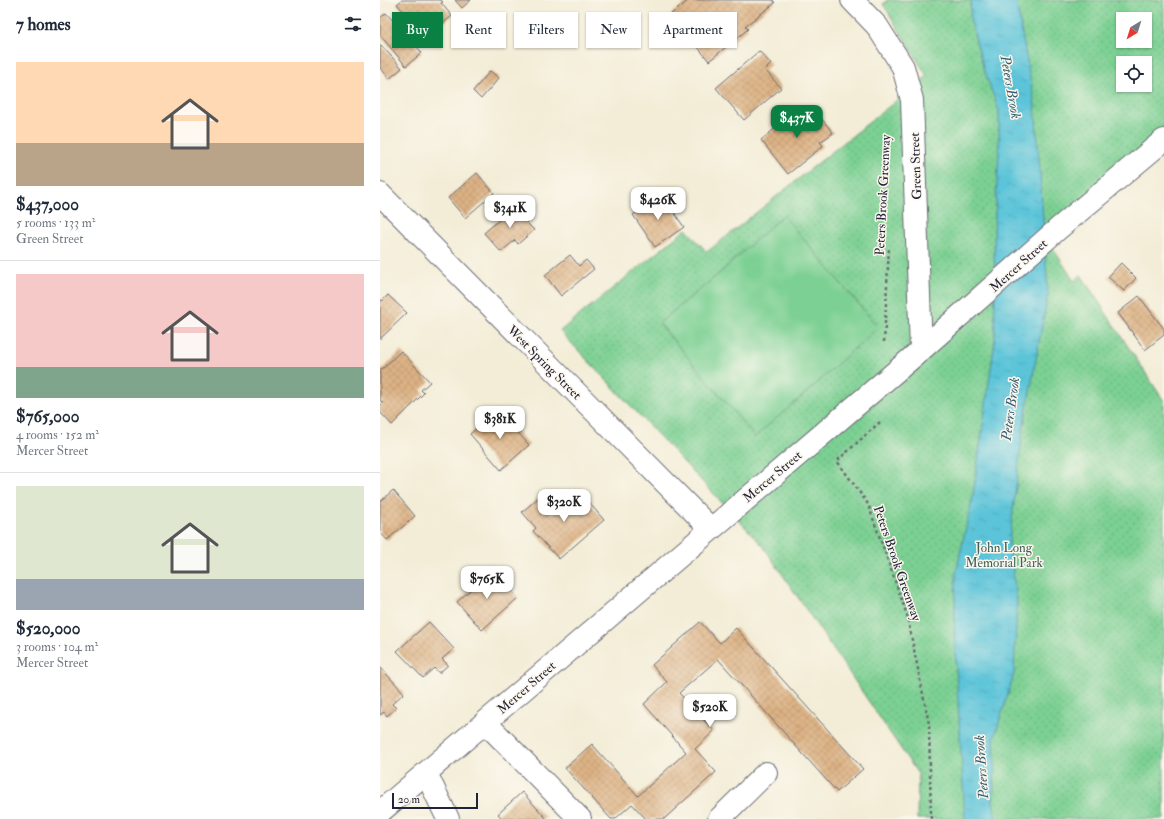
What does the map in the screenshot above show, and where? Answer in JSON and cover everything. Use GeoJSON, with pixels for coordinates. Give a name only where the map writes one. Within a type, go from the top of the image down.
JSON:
{"type":"FeatureCollection","features":[{"type":"Feature","properties":{"kind":"street","name":"Green Street"},"geometry":{"type":"LineString","coordinates":[[852,0],[877,26],[903,67],[912,100],[921,350]]}},
{"type":"Feature","properties":{"kind":"street","name":"Mercer Street"},"geometry":{"type":"LineString","coordinates":[[380,813],[710,529],[951,325],[1059,228],[1164,140]]}},
{"type":"Feature","properties":{"kind":"street","name":"West Spring Street"},"geometry":{"type":"LineString","coordinates":[[380,194],[710,529]]}},
{"type":"Feature","properties":{"kind":"street"},"geometry":{"type":"LineString","coordinates":[[485,722],[580,819]]}},
{"type":"Feature","properties":{"kind":"street"},"geometry":{"type":"LineString","coordinates":[[426,773],[448,819]]}},
{"type":"Feature","properties":{"kind":"street"},"geometry":{"type":"LineString","coordinates":[[719,819],[766,773]]}},
{"type":"Feature","properties":{"kind":"street"},"geometry":{"type":"LineString","coordinates":[[380,813],[387,819]]}},
{"type":"Feature","properties":{"kind":"path","name":"Peters Brook Greenway"},"geometry":{"type":"LineString","coordinates":[[884,342],[890,241]]}},
{"type":"Feature","properties":{"kind":"path","name":"Peters Brook Greenway"},"geometry":{"type":"LineString","coordinates":[[883,419],[837,461],[868,504],[907,615],[929,724],[931,819]]}},
{"type":"Feature","properties":{"kind":"green space","name":"John Long Memorial Park"},"geometry":{"type":"Polygon","coordinates":[[[887,0],[1164,0],[1164,141],[1049,242],[1074,281],[1081,275],[1164,401],[1164,819],[917,819],[918,774],[763,546],[560,331],[686,229],[707,252],[927,76],[883,4],[887,0]]]}},
{"type":"Feature","properties":{"kind":"green space"},"geometry":{"type":"Polygon","coordinates":[[[783,215],[878,327],[755,437],[659,323],[720,273],[783,215]]]}},
{"type":"Feature","properties":{"kind":"water","name":"Peters Brook"},"geometry":{"type":"Polygon","coordinates":[[[971,0],[1017,0],[1035,106],[1048,293],[1023,430],[1009,542],[1017,602],[1014,674],[994,739],[995,765],[993,801],[996,819],[965,819],[954,632],[956,573],[973,495],[995,340],[994,230],[999,151],[999,111],[984,70],[970,19],[971,0]]]}},
{"type":"Feature","properties":{"kind":"building"},"geometry":{"type":"Polygon","coordinates":[[[402,0],[441,0],[443,2],[441,3],[451,17],[443,23],[443,12],[404,12],[397,4],[402,0]]]}},
{"type":"Feature","properties":{"kind":"building"},"geometry":{"type":"Polygon","coordinates":[[[455,0],[471,0],[462,8],[455,0]]]}},
{"type":"Feature","properties":{"kind":"building"},"geometry":{"type":"Polygon","coordinates":[[[689,0],[773,0],[775,3],[745,26],[748,29],[737,38],[737,12],[674,12],[689,0]]]}},
{"type":"Feature","properties":{"kind":"building"},"geometry":{"type":"Polygon","coordinates":[[[386,13],[392,20],[392,48],[418,48],[422,53],[406,66],[380,35],[380,18],[386,13]]]}},
{"type":"Feature","properties":{"kind":"building"},"geometry":{"type":"Polygon","coordinates":[[[380,44],[402,68],[389,79],[381,68],[380,69],[380,44]]]}},
{"type":"Feature","properties":{"kind":"building"},"geometry":{"type":"Polygon","coordinates":[[[698,48],[725,48],[709,61],[698,48]]]}},
{"type":"Feature","properties":{"kind":"building"},"geometry":{"type":"Polygon","coordinates":[[[759,51],[771,64],[765,70],[781,88],[744,120],[716,88],[759,51]]]}},
{"type":"Feature","properties":{"kind":"building"},"geometry":{"type":"Polygon","coordinates":[[[490,71],[499,78],[481,99],[473,91],[490,71]]]}},
{"type":"Feature","properties":{"kind":"building"},"geometry":{"type":"Polygon","coordinates":[[[801,107],[811,120],[818,114],[833,133],[820,142],[823,146],[788,174],[761,140],[801,107]]]}},
{"type":"Feature","properties":{"kind":"building"},"geometry":{"type":"Polygon","coordinates":[[[477,173],[494,193],[465,218],[448,198],[477,173]]]}},
{"type":"Feature","properties":{"kind":"building"},"geometry":{"type":"Polygon","coordinates":[[[662,195],[684,227],[655,247],[633,215],[662,195]]]}},
{"type":"Feature","properties":{"kind":"building"},"geometry":{"type":"Polygon","coordinates":[[[519,207],[530,219],[526,222],[534,230],[518,244],[515,240],[501,252],[484,233],[513,208],[515,210],[519,207]]]}},
{"type":"Feature","properties":{"kind":"building"},"geometry":{"type":"Polygon","coordinates":[[[570,255],[579,266],[586,260],[594,269],[561,296],[545,275],[570,255]]]}},
{"type":"Feature","properties":{"kind":"building"},"geometry":{"type":"Polygon","coordinates":[[[1121,263],[1136,278],[1124,291],[1108,277],[1121,263]]]}},
{"type":"Feature","properties":{"kind":"building"},"geometry":{"type":"Polygon","coordinates":[[[388,295],[407,313],[380,339],[380,299],[382,301],[388,295]]]}},
{"type":"Feature","properties":{"kind":"building"},"geometry":{"type":"Polygon","coordinates":[[[1139,296],[1164,329],[1164,335],[1145,350],[1118,313],[1139,296]]]}},
{"type":"Feature","properties":{"kind":"building"},"geometry":{"type":"Polygon","coordinates":[[[401,351],[430,382],[421,390],[424,393],[392,425],[380,412],[380,406],[383,403],[380,400],[380,371],[401,351]]]}},
{"type":"Feature","properties":{"kind":"building"},"geometry":{"type":"Polygon","coordinates":[[[498,410],[529,445],[501,470],[470,434],[498,410]]]}},
{"type":"Feature","properties":{"kind":"building"},"geometry":{"type":"Polygon","coordinates":[[[393,490],[415,516],[387,540],[380,532],[380,502],[393,490]]]}},
{"type":"Feature","properties":{"kind":"building"},"geometry":{"type":"Polygon","coordinates":[[[579,491],[604,520],[559,559],[533,531],[536,528],[522,512],[538,498],[552,515],[579,491]]]}},
{"type":"Feature","properties":{"kind":"building"},"geometry":{"type":"Polygon","coordinates":[[[492,570],[518,598],[482,630],[457,602],[492,570]]]}},
{"type":"Feature","properties":{"kind":"building"},"geometry":{"type":"Polygon","coordinates":[[[429,622],[454,649],[442,659],[448,665],[439,673],[434,668],[423,678],[397,651],[429,622]]]}},
{"type":"Feature","properties":{"kind":"building"},"geometry":{"type":"Polygon","coordinates":[[[700,622],[720,643],[736,628],[863,769],[837,792],[718,659],[679,693],[714,731],[695,749],[716,772],[664,819],[646,819],[632,804],[615,819],[611,819],[565,768],[592,744],[638,796],[686,752],[644,704],[667,682],[652,665],[700,622]]]}},
{"type":"Feature","properties":{"kind":"building"},"geometry":{"type":"Polygon","coordinates":[[[380,667],[404,693],[392,704],[396,708],[387,716],[384,712],[380,715],[380,667]]]}},
{"type":"Feature","properties":{"kind":"building"},"geometry":{"type":"Polygon","coordinates":[[[522,792],[547,819],[503,819],[498,814],[522,792]]]}}]}
